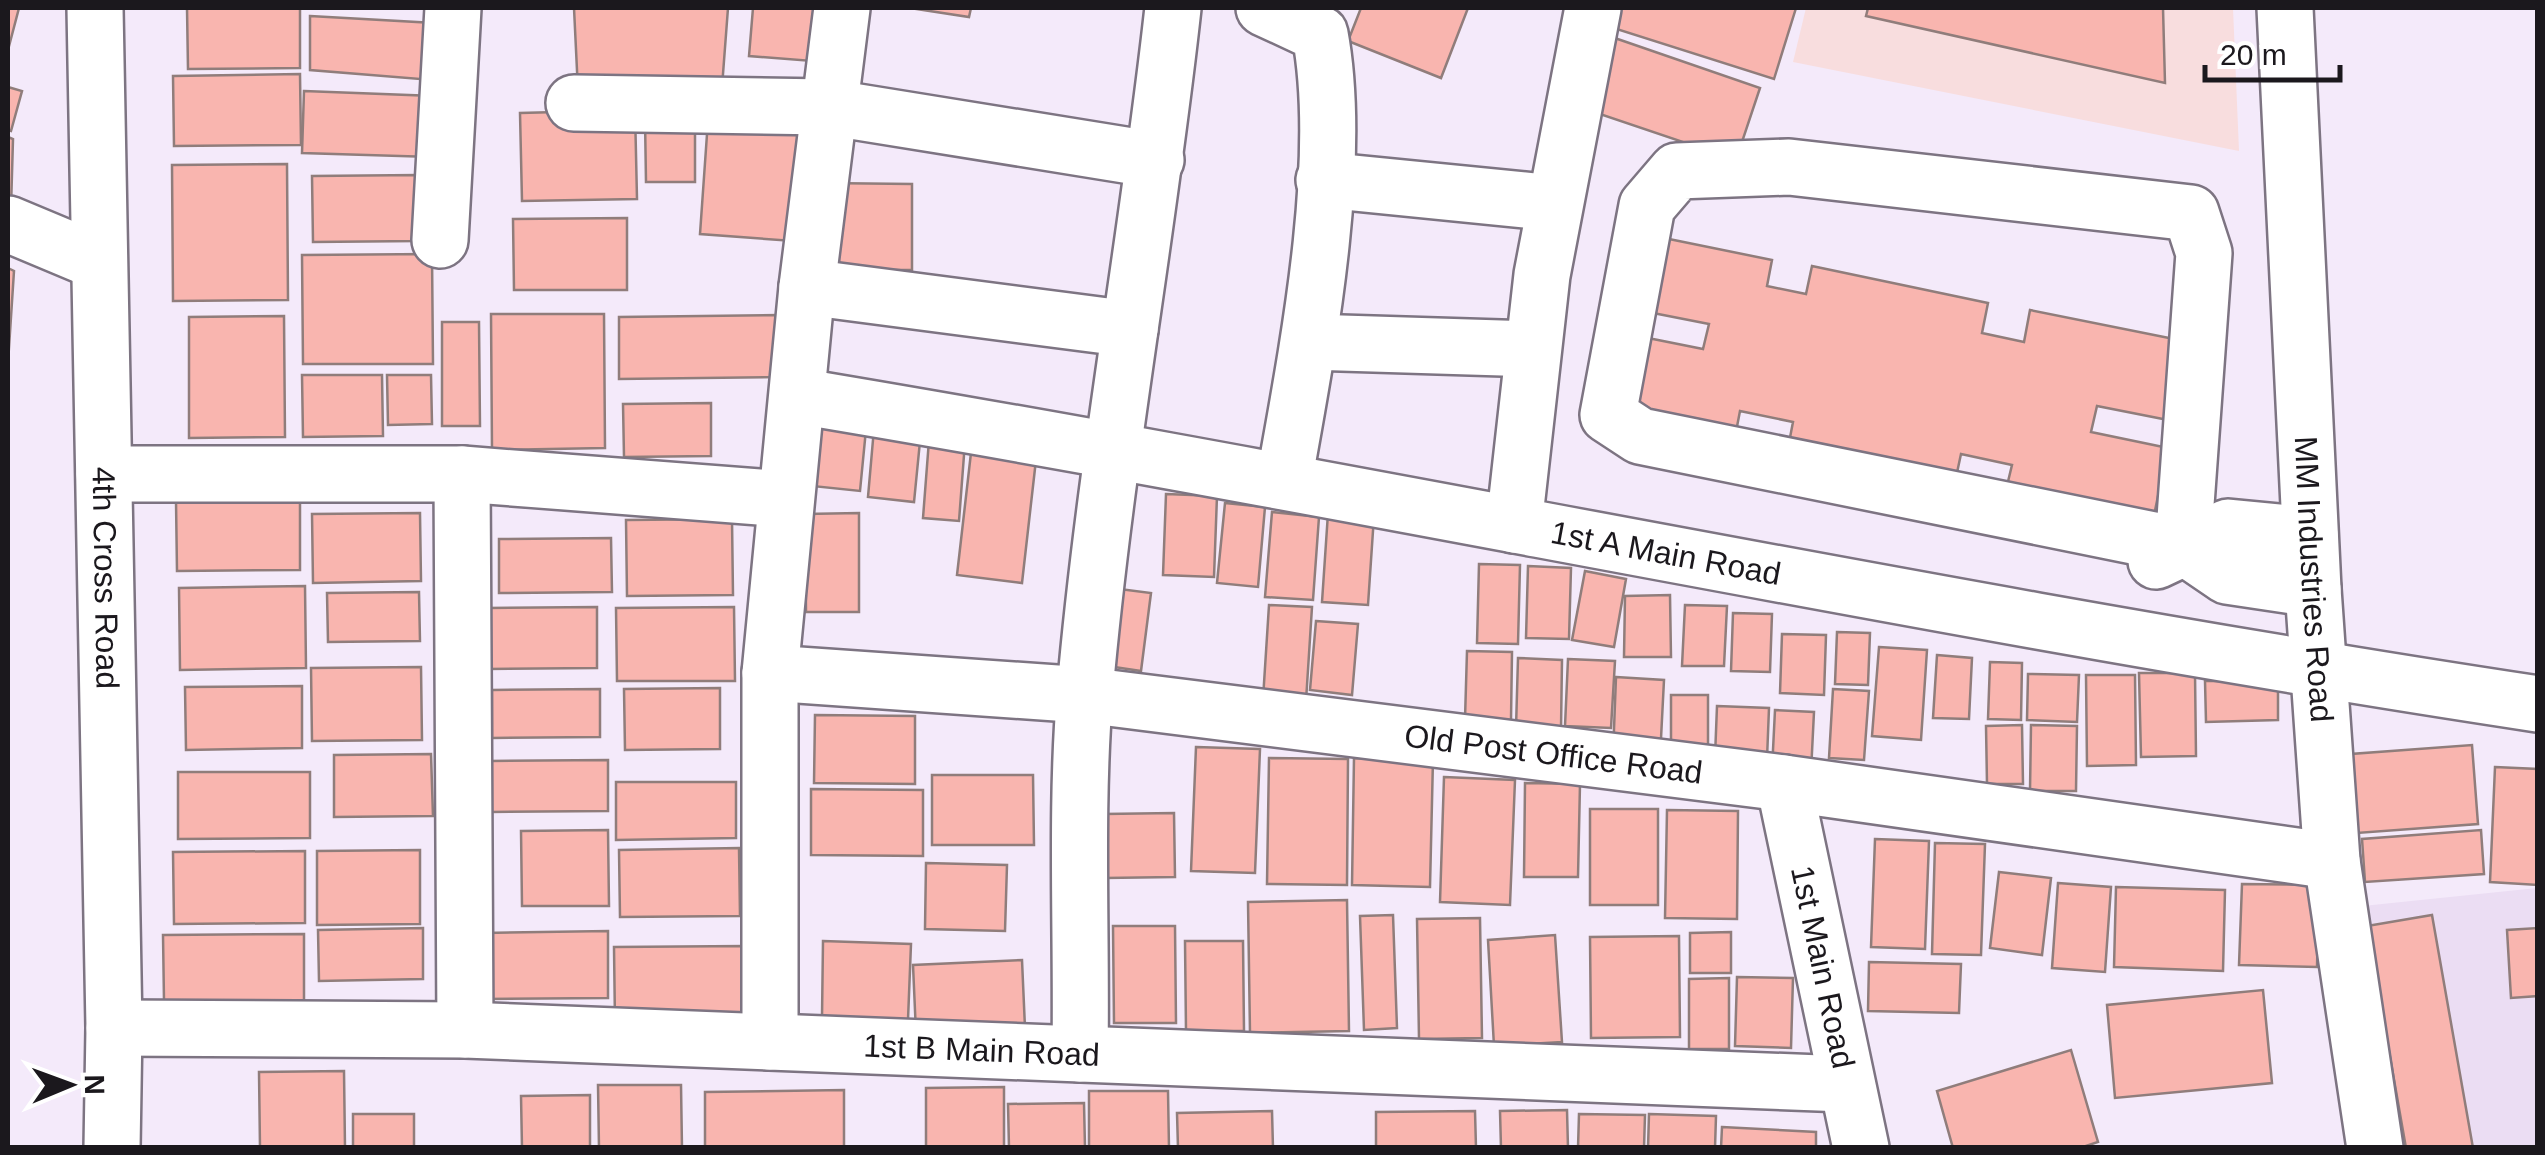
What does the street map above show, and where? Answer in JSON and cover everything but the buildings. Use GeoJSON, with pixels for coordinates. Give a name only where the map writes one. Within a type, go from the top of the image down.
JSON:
{"type":"FeatureCollection","features":[{"type":"Feature","properties":{"kind":"street","name":"4th Cross Road"},"geometry":{"type":"LineString","coordinates":[[95,8],[114,1028],[112,1148]]}},
{"type":"Feature","properties":{"kind":"street"},"geometry":{"type":"LineString","coordinates":[[440,240],[453,8]]}},
{"type":"Feature","properties":{"kind":"street"},"geometry":{"type":"LineString","coordinates":[[770,1042],[770,674],[807,288],[842,8]]}},
{"type":"Feature","properties":{"kind":"street"},"geometry":{"type":"LineString","coordinates":[[1080,1054],[1085,695],[1111,448],[1156,160],[1173,8]]}},
{"type":"Feature","properties":{"kind":"street"},"geometry":{"type":"LineString","coordinates":[[1264,8],[1320,34],[1326,65],[1324,180],[1309,342],[1284,481]]}},
{"type":"Feature","properties":{"kind":"street"},"geometry":{"type":"LineString","coordinates":[[1514,525],[1554,202],[1593,8]]}},
{"type":"Feature","properties":{"kind":"street","name":"MM Industries Road"},"geometry":{"type":"LineString","coordinates":[[2285,8],[2310,535],[2332,861],[2376,1148]]}},
{"type":"Feature","properties":{"kind":"street"},"geometry":{"type":"LineString","coordinates":[[574,103],[827,107],[1156,160]]}},
{"type":"Feature","properties":{"kind":"street"},"geometry":{"type":"LineString","coordinates":[[2184,546],[2204,254],[2191,214],[1789,167],[1677,171],[1647,206],[1608,415],[1640,436],[2184,546],[2226,576],[2313,589]]}},
{"type":"Feature","properties":{"kind":"street"},"geometry":{"type":"LineString","coordinates":[[1324,180],[1554,202]]}},
{"type":"Feature","properties":{"kind":"street"},"geometry":{"type":"LineString","coordinates":[[8,224],[100,262]]}},
{"type":"Feature","properties":{"kind":"street"},"geometry":{"type":"LineString","coordinates":[[807,288],[1130,329]]}},
{"type":"Feature","properties":{"kind":"street"},"geometry":{"type":"LineString","coordinates":[[1309,342],[1533,349]]}},
{"type":"Feature","properties":{"kind":"street","name":"1st A Main Road"},"geometry":{"type":"LineString","coordinates":[[798,396],[1111,448],[2318,671],[2538,704]]}},
{"type":"Feature","properties":{"kind":"street"},"geometry":{"type":"LineString","coordinates":[[104,474],[462,474],[785,499]]}},
{"type":"Feature","properties":{"kind":"street"},"geometry":{"type":"LineString","coordinates":[[462,474],[465,1030]]}},
{"type":"Feature","properties":{"kind":"street"},"geometry":{"type":"LineString","coordinates":[[1925,529],[2136,571],[2228,527],[2310,535]]}},
{"type":"Feature","properties":{"kind":"street","name":"Old Post Office Road"},"geometry":{"type":"LineString","coordinates":[[770,674],[1085,695],[1784,783],[2332,861]]}},
{"type":"Feature","properties":{"kind":"street","name":"1st Main Road"},"geometry":{"type":"LineString","coordinates":[[1784,783],[1861,1148]]}},
{"type":"Feature","properties":{"kind":"street","name":"1st B Main Road"},"geometry":{"type":"LineString","coordinates":[[114,1028],[465,1030],[1846,1084]]}},
{"type":"Feature","properties":{"kind":"shaded area"},"geometry":{"type":"Polygon","coordinates":[[[1806,8],[2233,8],[2239,151],[1793,62],[1806,8]]]}},
{"type":"Feature","properties":{"kind":"shaded area"},"geometry":{"type":"Polygon","coordinates":[[[2537,888],[2537,1147],[2397,1147],[2353,907],[2537,888]]]}}]}
